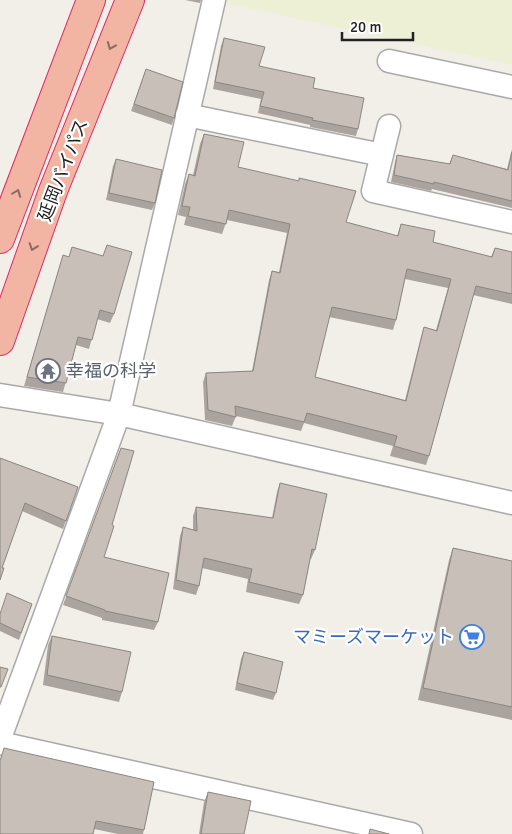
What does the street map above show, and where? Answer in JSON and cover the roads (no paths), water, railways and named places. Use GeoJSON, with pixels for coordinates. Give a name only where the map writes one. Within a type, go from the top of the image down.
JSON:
{"type":"FeatureCollection","features":[{"type":"Feature","properties":{"kind":"highway","name":"延岡バイパス"},"geometry":{"type":"LineString","coordinates":[[0,238],[91,0]]}},
{"type":"Feature","properties":{"kind":"highway","name":"延岡バイパス"},"geometry":{"type":"LineString","coordinates":[[0,341],[53,191],[130,0]]}},
{"type":"Feature","properties":{"kind":"street"},"geometry":{"type":"LineString","coordinates":[[0,738],[119,414],[214,0]]}},
{"type":"Feature","properties":{"kind":"street"},"geometry":{"type":"LineString","coordinates":[[390,61],[512,87]]}},
{"type":"Feature","properties":{"kind":"street"},"geometry":{"type":"LineString","coordinates":[[187,115],[382,155]]}},
{"type":"Feature","properties":{"kind":"street"},"geometry":{"type":"LineString","coordinates":[[389,126],[373,191],[512,222]]}},
{"type":"Feature","properties":{"kind":"street"},"geometry":{"type":"LineString","coordinates":[[0,395],[119,414],[512,503]]}},
{"type":"Feature","properties":{"kind":"street"},"geometry":{"type":"LineString","coordinates":[[0,743],[411,834]]}},
{"type":"Feature","properties":{"kind":"place","name":"幸福の科学"},"geometry":{"type":"Point","coordinates":[48,371]}},
{"type":"Feature","properties":{"kind":"place","name":"マミーズマーケット"},"geometry":{"type":"Point","coordinates":[472,637]}}]}
